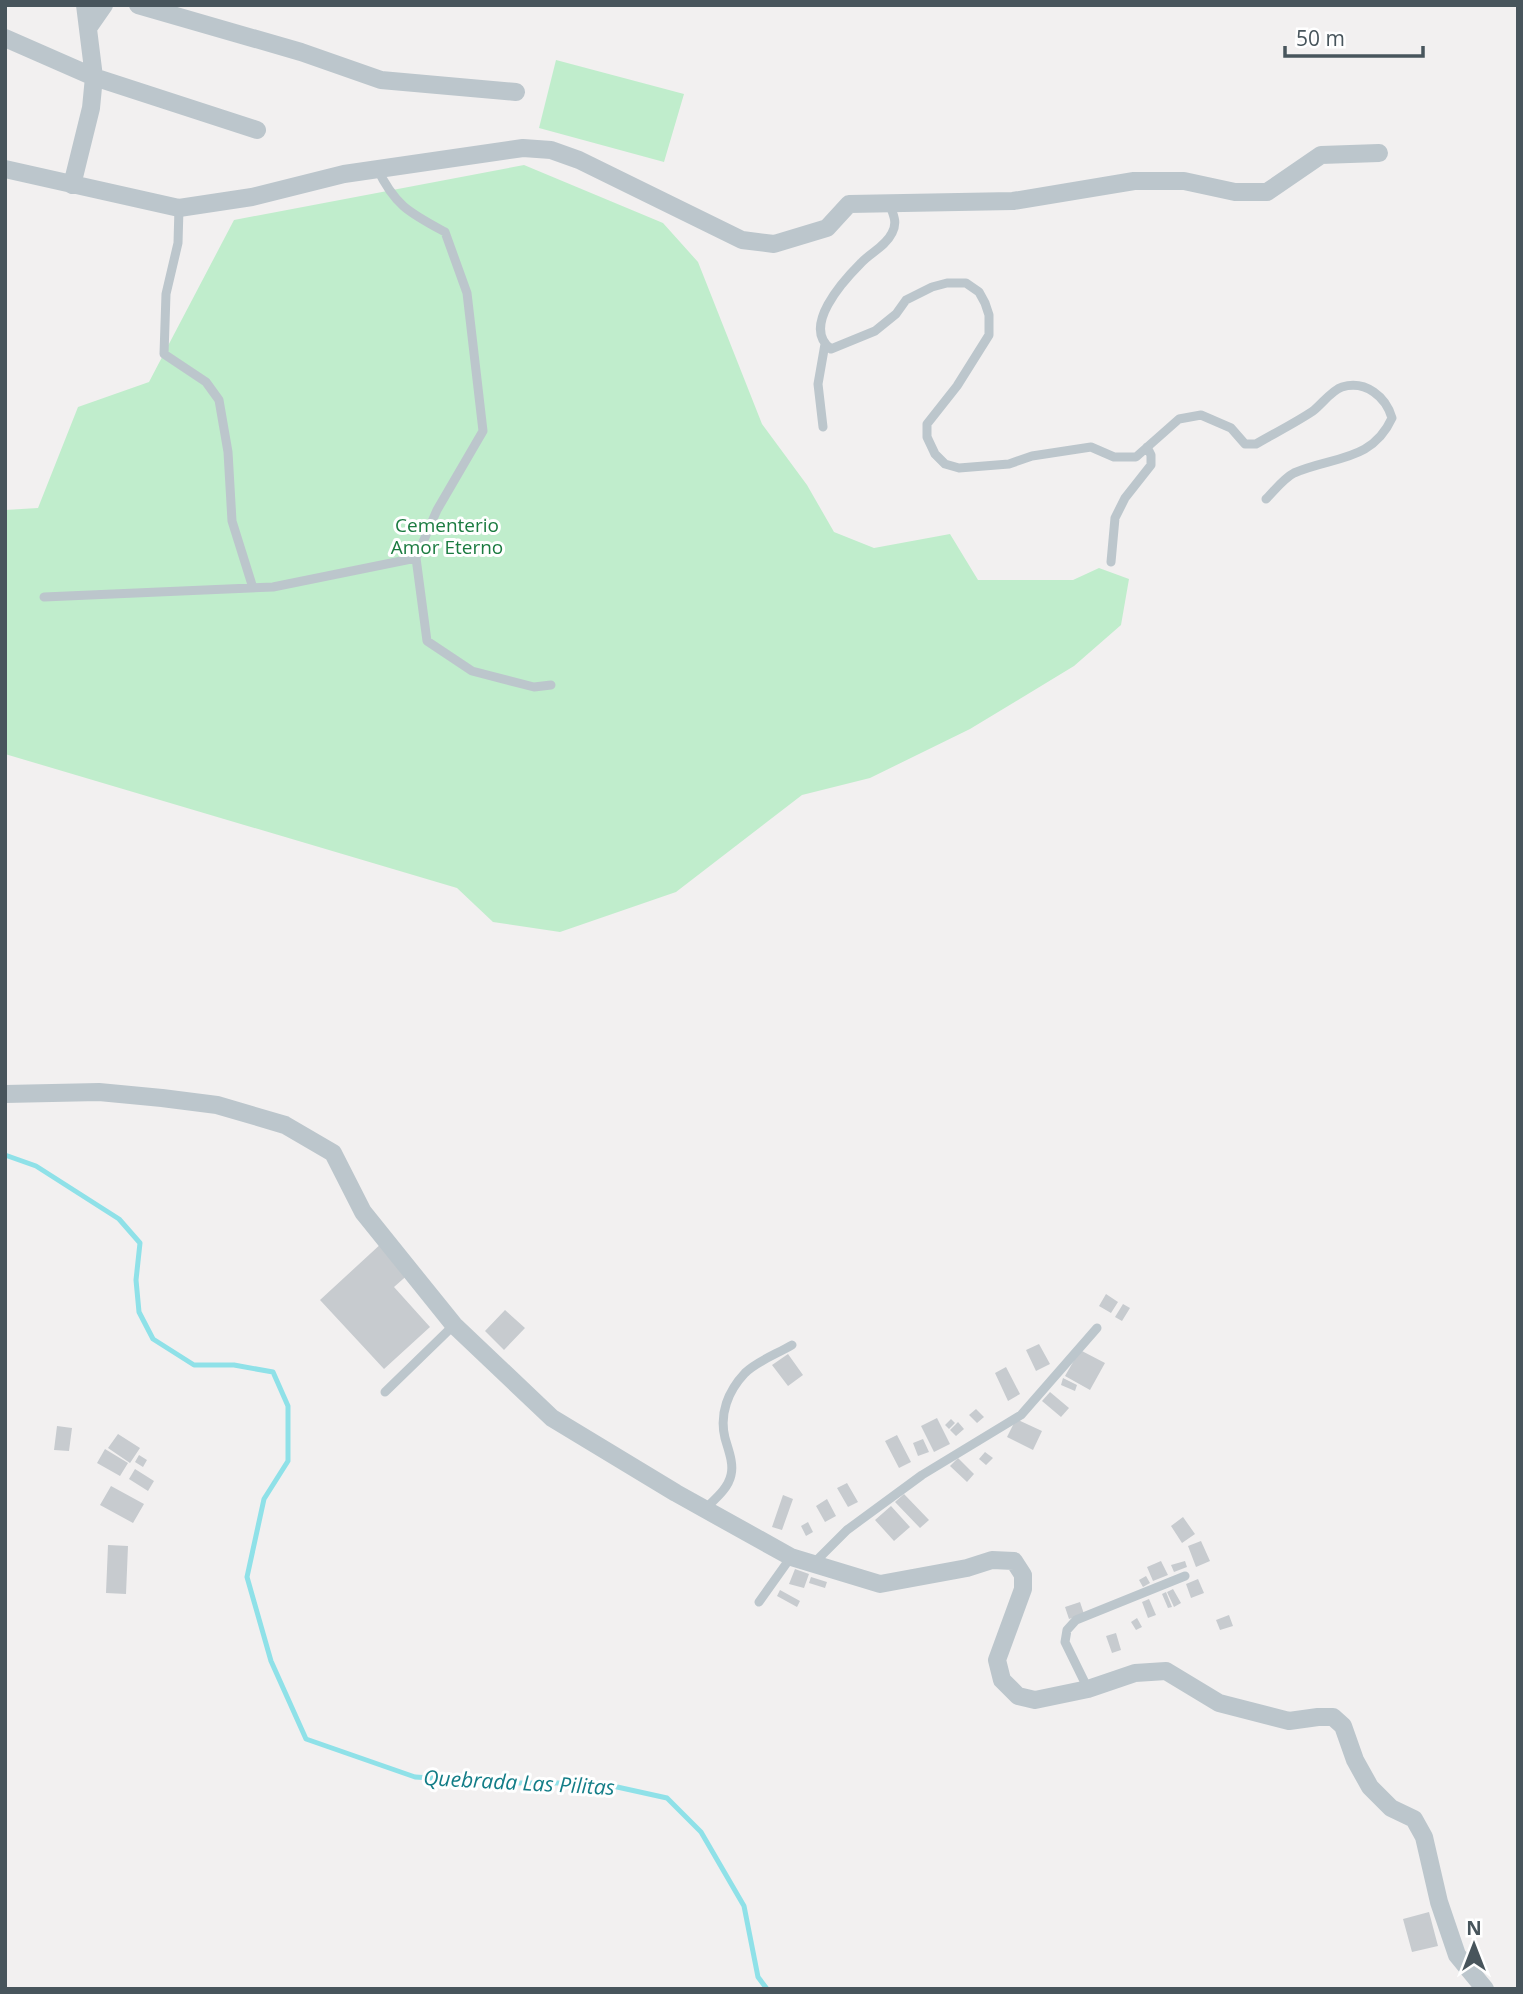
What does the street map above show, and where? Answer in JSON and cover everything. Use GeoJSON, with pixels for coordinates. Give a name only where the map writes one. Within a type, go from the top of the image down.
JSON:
{"type":"FeatureCollection","features":[{"type":"Feature","properties":{"kind":"street"},"geometry":{"type":"LineString","coordinates":[[72,185],[91,108],[94,77],[85,5]]}},
{"type":"Feature","properties":{"kind":"street"},"geometry":{"type":"LineString","coordinates":[[88,28],[104,5]]}},
{"type":"Feature","properties":{"kind":"street"},"geometry":{"type":"LineString","coordinates":[[138,5],[301,52],[381,80],[516,92]]}},
{"type":"Feature","properties":{"kind":"street"},"geometry":{"type":"LineString","coordinates":[[5,38],[94,77],[257,130]]}},
{"type":"Feature","properties":{"kind":"street"},"geometry":{"type":"LineString","coordinates":[[5,169],[179,208],[252,197],[377,168],[523,148],[551,150],[579,160],[742,240],[774,244],[827,228],[849,204],[1013,201],[1134,181],[1184,181],[1235,192],[1267,192],[1321,155],[1379,153]]}},
{"type":"Feature","properties":{"kind":"street"},"geometry":{"type":"LineString","coordinates":[[5,1094],[99,1092],[162,1098],[217,1105],[285,1125],[332,1153],[363,1212],[454,1325],[552,1418],[705,1509],[791,1557],[813,1564],[880,1584],[967,1568],[992,1560],[1014,1561],[1023,1575],[1023,1589],[997,1660],[1002,1680],[1018,1696],[1035,1700],[1088,1689],[1135,1673],[1166,1671],[1219,1703],[1289,1721],[1333,1717],[1343,1726],[1355,1760],[1370,1787],[1391,1808],[1414,1819],[1424,1837],[1439,1902],[1457,1955],[1485,1989]]}},
{"type":"Feature","properties":{"kind":"lane"},"geometry":{"type":"LineString","coordinates":[[377,168],[387,188],[406,211],[445,232],[467,293],[483,430],[437,510],[415,558],[427,640],[472,671],[534,687],[551,685]]}},
{"type":"Feature","properties":{"kind":"lane"},"geometry":{"type":"LineString","coordinates":[[823,427],[818,384],[825,344],[819,323],[828,306],[863,261],[880,249],[892,233],[896,220],[889,202]]}},
{"type":"Feature","properties":{"kind":"lane"},"geometry":{"type":"LineString","coordinates":[[179,208],[178,243],[166,294],[164,354],[206,382],[219,400],[228,452],[232,520],[253,588]]}},
{"type":"Feature","properties":{"kind":"lane"},"geometry":{"type":"LineString","coordinates":[[825,344],[831,349],[875,331],[896,314],[906,300],[932,287],[947,283],[966,283],[979,292],[989,316],[989,335],[957,386],[927,424],[927,437],[935,454],[945,464],[959,468],[1009,464],[1032,456],[1091,447],[1114,457],[1136,457],[1179,419],[1201,415],[1231,428],[1245,444],[1256,444],[1314,410],[1341,387],[1355,386],[1377,393],[1388,404],[1392,418],[1385,434],[1364,451],[1291,474],[1266,499]]}},
{"type":"Feature","properties":{"kind":"lane"},"geometry":{"type":"LineString","coordinates":[[1111,562],[1115,518],[1125,498],[1151,465],[1151,455],[1147,447]]}},
{"type":"Feature","properties":{"kind":"lane"},"geometry":{"type":"LineString","coordinates":[[44,597],[273,587],[415,558]]}},
{"type":"Feature","properties":{"kind":"lane"},"geometry":{"type":"LineString","coordinates":[[385,1392],[454,1325]]}},
{"type":"Feature","properties":{"kind":"lane"},"geometry":{"type":"LineString","coordinates":[[813,1564],[847,1530],[922,1475],[1021,1415],[1097,1328]]}},
{"type":"Feature","properties":{"kind":"lane"},"geometry":{"type":"LineString","coordinates":[[705,1509],[725,1489],[732,1474],[730,1453],[724,1435],[723,1412],[732,1389],[747,1371],[792,1345]]}},
{"type":"Feature","properties":{"kind":"lane"},"geometry":{"type":"LineString","coordinates":[[759,1602],[791,1557]]}},
{"type":"Feature","properties":{"kind":"lane"},"geometry":{"type":"LineString","coordinates":[[1088,1689],[1065,1642],[1067,1630],[1076,1620],[1185,1576]]}},
{"type":"Feature","properties":{"kind":"green space"},"geometry":{"type":"Polygon","coordinates":[[[556,60],[684,94],[664,162],[539,128],[556,60]]]}},
{"type":"Feature","properties":{"kind":"green space","name":"Cementerio Amor Eterno"},"geometry":{"type":"Polygon","coordinates":[[[524,165],[663,223],[698,262],[762,424],[807,485],[834,532],[874,548],[950,534],[978,580],[1073,580],[1099,568],[1129,579],[1121,625],[1074,666],[970,729],[870,778],[802,795],[676,892],[560,932],[493,922],[457,888],[5,754],[5,510],[38,508],[78,407],[149,382],[234,220],[524,165]]]}},
{"type":"Feature","properties":{"kind":"building"},"geometry":{"type":"Polygon","coordinates":[[[383,1242],[411,1272],[394,1287],[430,1327],[384,1369],[320,1300],[383,1242]]]}},
{"type":"Feature","properties":{"kind":"building"},"geometry":{"type":"Polygon","coordinates":[[[1106,1294],[1118,1302],[1111,1313],[1099,1306],[1106,1294]]]}},
{"type":"Feature","properties":{"kind":"building"},"geometry":{"type":"Polygon","coordinates":[[[1123,1304],[1130,1308],[1122,1321],[1115,1317],[1123,1304]]]}},
{"type":"Feature","properties":{"kind":"building"},"geometry":{"type":"Polygon","coordinates":[[[505,1310],[525,1328],[504,1350],[485,1331],[505,1310]]]}},
{"type":"Feature","properties":{"kind":"building"},"geometry":{"type":"Polygon","coordinates":[[[1039,1344],[1050,1364],[1036,1371],[1026,1350],[1039,1344]]]}},
{"type":"Feature","properties":{"kind":"building"},"geometry":{"type":"Polygon","coordinates":[[[1080,1350],[1105,1363],[1090,1390],[1065,1376],[1080,1350]]]}},
{"type":"Feature","properties":{"kind":"building"},"geometry":{"type":"Polygon","coordinates":[[[788,1354],[803,1375],[788,1386],[772,1365],[788,1354]]]}},
{"type":"Feature","properties":{"kind":"building"},"geometry":{"type":"Polygon","coordinates":[[[1006,1367],[1020,1394],[1008,1401],[995,1373],[1006,1367]]]}},
{"type":"Feature","properties":{"kind":"building"},"geometry":{"type":"Polygon","coordinates":[[[1063,1378],[1077,1385],[1075,1391],[1061,1385],[1063,1378]]]}},
{"type":"Feature","properties":{"kind":"building"},"geometry":{"type":"Polygon","coordinates":[[[1050,1392],[1069,1408],[1061,1417],[1042,1401],[1050,1392]]]}},
{"type":"Feature","properties":{"kind":"building"},"geometry":{"type":"Polygon","coordinates":[[[976,1409],[984,1417],[977,1423],[969,1415],[976,1409]]]}},
{"type":"Feature","properties":{"kind":"building"},"geometry":{"type":"Polygon","coordinates":[[[937,1418],[950,1444],[934,1452],[921,1426],[937,1418]]]}},
{"type":"Feature","properties":{"kind":"building"},"geometry":{"type":"Polygon","coordinates":[[[951,1419],[955,1423],[949,1429],[945,1425],[951,1419]]]}},
{"type":"Feature","properties":{"kind":"building"},"geometry":{"type":"Polygon","coordinates":[[[1016,1419],[1042,1431],[1033,1450],[1007,1437],[1016,1419]]]}},
{"type":"Feature","properties":{"kind":"building"},"geometry":{"type":"Polygon","coordinates":[[[958,1422],[964,1429],[956,1436],[950,1430],[958,1422]]]}},
{"type":"Feature","properties":{"kind":"building"},"geometry":{"type":"Polygon","coordinates":[[[57,1426],[72,1428],[69,1451],[54,1450],[57,1426]]]}},
{"type":"Feature","properties":{"kind":"building"},"geometry":{"type":"Polygon","coordinates":[[[118,1434],[140,1448],[130,1463],[108,1448],[118,1434]]]}},
{"type":"Feature","properties":{"kind":"building"},"geometry":{"type":"Polygon","coordinates":[[[897,1435],[911,1462],[899,1468],[885,1441],[897,1435]]]}},
{"type":"Feature","properties":{"kind":"building"},"geometry":{"type":"Polygon","coordinates":[[[923,1439],[929,1452],[918,1456],[913,1443],[923,1439]]]}},
{"type":"Feature","properties":{"kind":"building"},"geometry":{"type":"Polygon","coordinates":[[[105,1449],[128,1463],[120,1476],[97,1463],[105,1449]]]}},
{"type":"Feature","properties":{"kind":"building"},"geometry":{"type":"Polygon","coordinates":[[[985,1452],[993,1458],[986,1465],[979,1459],[985,1452]]]}},
{"type":"Feature","properties":{"kind":"building"},"geometry":{"type":"Polygon","coordinates":[[[139,1455],[147,1460],[143,1467],[135,1462],[139,1455]]]}},
{"type":"Feature","properties":{"kind":"building"},"geometry":{"type":"Polygon","coordinates":[[[958,1458],[974,1474],[967,1482],[950,1466],[958,1458]]]}},
{"type":"Feature","properties":{"kind":"building"},"geometry":{"type":"Polygon","coordinates":[[[135,1469],[154,1481],[148,1491],[129,1479],[135,1469]]]}},
{"type":"Feature","properties":{"kind":"building"},"geometry":{"type":"Polygon","coordinates":[[[847,1483],[858,1502],[848,1507],[837,1488],[847,1483]]]}},
{"type":"Feature","properties":{"kind":"building"},"geometry":{"type":"Polygon","coordinates":[[[111,1486],[144,1504],[133,1523],[100,1505],[111,1486]]]}},
{"type":"Feature","properties":{"kind":"building"},"geometry":{"type":"Polygon","coordinates":[[[904,1494],[929,1520],[920,1528],[895,1502],[904,1494]]]}},
{"type":"Feature","properties":{"kind":"building"},"geometry":{"type":"Polygon","coordinates":[[[783,1495],[793,1499],[782,1530],[772,1527],[783,1495]]]}},
{"type":"Feature","properties":{"kind":"building"},"geometry":{"type":"Polygon","coordinates":[[[827,1499],[836,1516],[825,1522],[816,1506],[827,1499]]]}},
{"type":"Feature","properties":{"kind":"building"},"geometry":{"type":"Polygon","coordinates":[[[891,1506],[910,1527],[894,1541],[875,1520],[891,1506]]]}},
{"type":"Feature","properties":{"kind":"building"},"geometry":{"type":"Polygon","coordinates":[[[1183,1517],[1195,1534],[1182,1543],[1171,1526],[1183,1517]]]}},
{"type":"Feature","properties":{"kind":"building"},"geometry":{"type":"Polygon","coordinates":[[[808,1522],[813,1532],[806,1536],[801,1526],[808,1522]]]}},
{"type":"Feature","properties":{"kind":"building"},"geometry":{"type":"Polygon","coordinates":[[[1201,1541],[1210,1561],[1196,1567],[1188,1546],[1201,1541]]]}},
{"type":"Feature","properties":{"kind":"building"},"geometry":{"type":"Polygon","coordinates":[[[108,1545],[128,1546],[126,1594],[106,1593],[108,1545]]]}},
{"type":"Feature","properties":{"kind":"building"},"geometry":{"type":"Polygon","coordinates":[[[1161,1561],[1168,1575],[1153,1581],[1147,1567],[1161,1561]]]}},
{"type":"Feature","properties":{"kind":"building"},"geometry":{"type":"Polygon","coordinates":[[[1185,1561],[1187,1567],[1174,1572],[1171,1565],[1185,1561]]]}},
{"type":"Feature","properties":{"kind":"building"},"geometry":{"type":"Polygon","coordinates":[[[795,1569],[809,1574],[804,1588],[789,1584],[795,1569]]]}},
{"type":"Feature","properties":{"kind":"building"},"geometry":{"type":"Polygon","coordinates":[[[1146,1576],[1150,1583],[1143,1587],[1139,1580],[1146,1576]]]}},
{"type":"Feature","properties":{"kind":"building"},"geometry":{"type":"Polygon","coordinates":[[[811,1577],[827,1582],[825,1588],[809,1583],[811,1577]]]}},
{"type":"Feature","properties":{"kind":"building"},"geometry":{"type":"Polygon","coordinates":[[[1198,1579],[1204,1593],[1191,1598],[1186,1584],[1198,1579]]]}},
{"type":"Feature","properties":{"kind":"building"},"geometry":{"type":"Polygon","coordinates":[[[1173,1589],[1181,1603],[1174,1607],[1167,1592],[1173,1589]]]}},
{"type":"Feature","properties":{"kind":"building"},"geometry":{"type":"Polygon","coordinates":[[[780,1590],[800,1601],[797,1607],[777,1596],[780,1590]]]}},
{"type":"Feature","properties":{"kind":"building"},"geometry":{"type":"Polygon","coordinates":[[[1166,1592],[1172,1607],[1168,1608],[1162,1594],[1166,1592]]]}},
{"type":"Feature","properties":{"kind":"building"},"geometry":{"type":"Polygon","coordinates":[[[1149,1599],[1156,1615],[1148,1618],[1142,1602],[1149,1599]]]}},
{"type":"Feature","properties":{"kind":"building"},"geometry":{"type":"Polygon","coordinates":[[[1080,1602],[1084,1614],[1069,1619],[1065,1607],[1080,1602]]]}},
{"type":"Feature","properties":{"kind":"building"},"geometry":{"type":"Polygon","coordinates":[[[1229,1615],[1233,1626],[1220,1630],[1216,1620],[1229,1615]]]}},
{"type":"Feature","properties":{"kind":"building"},"geometry":{"type":"Polygon","coordinates":[[[1137,1618],[1142,1627],[1136,1630],[1131,1622],[1137,1618]]]}},
{"type":"Feature","properties":{"kind":"building"},"geometry":{"type":"Polygon","coordinates":[[[1116,1633],[1121,1650],[1112,1653],[1106,1636],[1116,1633]]]}},
{"type":"Feature","properties":{"kind":"building"},"geometry":{"type":"Polygon","coordinates":[[[1429,1912],[1438,1946],[1412,1952],[1403,1919],[1429,1912]]]}},
{"type":"Feature","properties":{"kind":"waterway","name":"Quebrada Las Pilitas"},"geometry":{"type":"LineString","coordinates":[[5,1155],[36,1166],[119,1219],[140,1243],[136,1280],[139,1312],[153,1339],[194,1365],[234,1365],[273,1372],[288,1406],[288,1461],[264,1499],[247,1577],[271,1661],[306,1739],[415,1777],[514,1783],[599,1783],[667,1798],[701,1832],[744,1906],[758,1977],[767,1989]]}}]}
